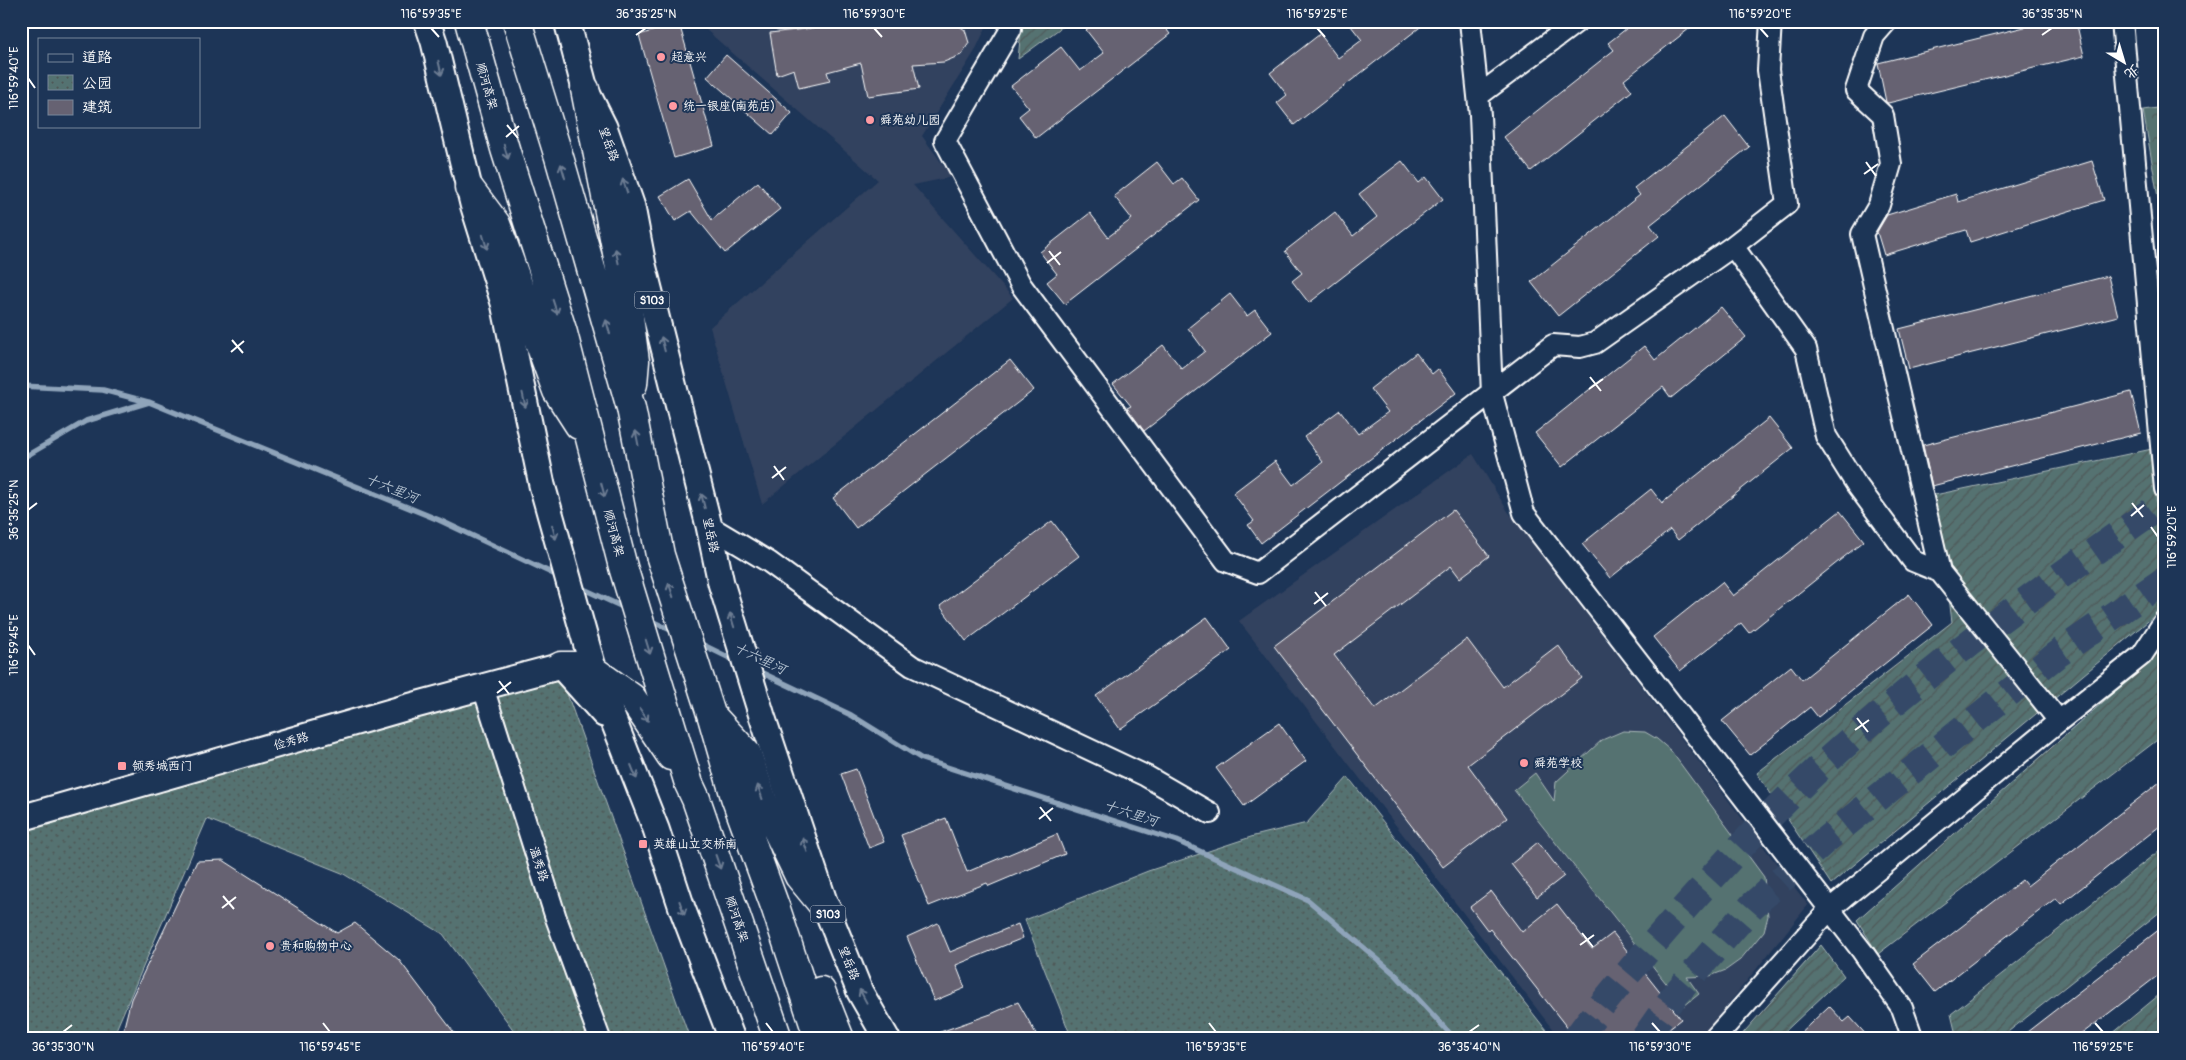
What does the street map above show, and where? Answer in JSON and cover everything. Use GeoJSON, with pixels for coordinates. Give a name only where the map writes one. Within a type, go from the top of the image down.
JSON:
{"type":"FeatureCollection","features":[{"type":"Feature","properties":{"kind":"highway","name":"顺河高架"},"geometry":{"type":"LineString","coordinates":[[469,21],[505,149],[563,333],[623,567],[693,792],[778,1039]]}},
{"type":"Feature","properties":{"kind":"highway"},"geometry":{"type":"LineString","coordinates":[[517,21],[559,157],[630,408],[660,554],[710,710],[735,797],[763,871],[818,1039]]}},
{"type":"Feature","properties":{"kind":"highway"},"geometry":{"type":"LineString","coordinates":[[585,89],[628,309],[635,361],[630,408]]}},
{"type":"Feature","properties":{"kind":"highway"},"geometry":{"type":"LineString","coordinates":[[469,188],[496,224],[557,391],[591,443]]}},
{"type":"Feature","properties":{"kind":"highway"},"geometry":{"type":"LineString","coordinates":[[561,666],[580,666],[594,671],[632,698],[693,792]]}},
{"type":"Feature","properties":{"kind":"highway"},"geometry":{"type":"LineString","coordinates":[[710,710],[747,754],[763,801],[799,876],[826,910]]}},
{"type":"Feature","properties":{"kind":"highway"},"geometry":{"type":"LineString","coordinates":[[776,909],[811,965],[840,1039]]}},
{"type":"Feature","properties":{"kind":"main road"},"geometry":{"type":"LineString","coordinates":[[427,21],[434,42],[469,188],[504,303],[542,485],[575,608],[594,671],[656,829],[682,908],[732,1039]]}},
{"type":"Feature","properties":{"kind":"main road","name":"望岳路"},"geometry":{"type":"LineString","coordinates":[[567,21],[585,89],[604,127],[632,207],[643,266],[709,526],[721,583],[762,716],[826,910],[860,992],[887,1039]]}},
{"type":"Feature","properties":{"kind":"main road"},"geometry":{"type":"LineString","coordinates":[[575,608],[574,641],[561,666],[616,727]]}},
{"type":"Feature","properties":{"kind":"main road","name":"俭秀路"},"geometry":{"type":"LineString","coordinates":[[21,818],[408,707],[561,666]]}},
{"type":"Feature","properties":{"kind":"street"},"geometry":{"type":"LineString","coordinates":[[1010,21],[1011,29],[945,141],[1021,285],[1226,560],[1258,574],[1553,345],[1580,347],[1595,343],[1733,246],[1787,204],[1768,70],[1771,21]]}},
{"type":"Feature","properties":{"kind":"street"},"geometry":{"type":"LineString","coordinates":[[1470,21],[1478,96],[1492,394],[1524,513],[1862,951],[1902,1008],[1913,1039]]}},
{"type":"Feature","properties":{"kind":"street"},"geometry":{"type":"LineString","coordinates":[[1478,96],[1578,21]]}},
{"type":"Feature","properties":{"kind":"street"},"geometry":{"type":"LineString","coordinates":[[1887,21],[1874,36],[1856,90],[1883,115],[1891,164],[1879,205],[1862,234],[1940,572],[2059,722]]}},
{"type":"Feature","properties":{"kind":"street"},"geometry":{"type":"LineString","coordinates":[[2122,21],[2165,489]]}},
{"type":"Feature","properties":{"kind":"street"},"geometry":{"type":"LineString","coordinates":[[1733,246],[1806,349],[1826,436],[1856,484],[1913,560],[1940,572]]}},
{"type":"Feature","properties":{"kind":"street"},"geometry":{"type":"LineString","coordinates":[[709,526],[769,562],[912,666],[1146,776],[1210,813]]}},
{"type":"Feature","properties":{"kind":"street"},"geometry":{"type":"LineString","coordinates":[[1714,1039],[1830,909],[2142,655],[2165,620]]}},
{"type":"Feature","properties":{"kind":"street","name":"温秀路"},"geometry":{"type":"LineString","coordinates":[[483,687],[556,918],[600,1039]]}},
{"type":"Feature","properties":{"kind":"shaded area"},"geometry":{"type":"Polygon","coordinates":[[[696,21],[989,21],[975,51],[922,136],[952,177],[913,185],[1013,298],[762,504],[710,327],[878,180],[696,21]]]}},
{"type":"Feature","properties":{"kind":"shaded area","name":"舜苑学校"},"geometry":{"type":"Polygon","coordinates":[[[1473,454],[1507,510],[1808,905],[1700,1039],[1560,1039],[1239,621],[1473,454]]]}},
{"type":"Feature","properties":{"kind":"green space"},"geometry":{"type":"Polygon","coordinates":[[[1022,21],[1070,21],[1018,59],[1022,21]]]}},
{"type":"Feature","properties":{"kind":"green space"},"geometry":{"type":"Polygon","coordinates":[[[2165,107],[2165,238],[2143,110],[2165,107]]]}},
{"type":"Feature","properties":{"kind":"green space"},"geometry":{"type":"Polygon","coordinates":[[[2152,449],[2165,607],[1831,884],[1757,773],[1952,622],[1945,565],[1930,496],[2152,449]]]}},
{"type":"Feature","properties":{"kind":"green space"},"geometry":{"type":"Polygon","coordinates":[[[2165,645],[2165,734],[1878,954],[1857,920],[2165,645]]]}},
{"type":"Feature","properties":{"kind":"green space"},"geometry":{"type":"Polygon","coordinates":[[[560,674],[690,1039],[520,1039],[443,934],[342,873],[207,819],[112,1039],[21,1039],[21,829],[334,742],[560,674]]]}},
{"type":"Feature","properties":{"kind":"green space"},"geometry":{"type":"Polygon","coordinates":[[[1623,731],[1645,732],[1671,751],[1764,877],[1768,916],[1764,931],[1740,960],[1726,970],[1710,976],[1687,977],[1699,994],[1684,1006],[1514,790],[1535,773],[1554,801],[1556,782],[1602,740],[1623,731]]]}},
{"type":"Feature","properties":{"kind":"green space"},"geometry":{"type":"Polygon","coordinates":[[[1348,777],[1553,1039],[1072,1039],[1025,920],[1148,871],[1254,836],[1307,823],[1348,777]]]}},
{"type":"Feature","properties":{"kind":"green space"},"geometry":{"type":"Polygon","coordinates":[[[2165,846],[2165,908],[1999,1039],[1957,1039],[1951,1014],[2165,846]]]}},
{"type":"Feature","properties":{"kind":"green space"},"geometry":{"type":"Polygon","coordinates":[[[1821,945],[1844,976],[1777,1039],[1738,1039],[1821,945]]]}},
{"type":"Feature","properties":{"kind":"green space"},"geometry":{"type":"Polygon","coordinates":[[[2165,990],[2165,1039],[2106,1039],[2165,990]]]}},
{"type":"Feature","properties":{"kind":"building"},"geometry":{"type":"Polygon","coordinates":[[[874,21],[952,21],[965,30],[969,43],[961,55],[944,62],[913,64],[919,89],[868,96],[861,63],[827,72],[830,81],[799,88],[794,69],[777,75],[770,33],[874,21]]]}},
{"type":"Feature","properties":{"kind":"building"},"geometry":{"type":"Polygon","coordinates":[[[1097,21],[1160,21],[1170,34],[1036,138],[1019,116],[1029,108],[1011,86],[1061,47],[1080,71],[1104,53],[1086,30],[1097,21]]]}},
{"type":"Feature","properties":{"kind":"building"},"geometry":{"type":"Polygon","coordinates":[[[1347,21],[1428,21],[1294,125],[1277,103],[1287,95],[1270,73],[1320,34],[1338,58],[1362,40],[1347,21]]]}},
{"type":"Feature","properties":{"kind":"building"},"geometry":{"type":"Polygon","coordinates":[[[1636,21],[1699,21],[1624,80],[1632,91],[1531,171],[1504,137],[1614,50],[1608,43],[1636,21]]]}},
{"type":"Feature","properties":{"kind":"building"},"geometry":{"type":"Polygon","coordinates":[[[2049,21],[2076,21],[2084,56],[1886,102],[1878,63],[2049,21]]]}},
{"type":"Feature","properties":{"kind":"building"},"geometry":{"type":"Polygon","coordinates":[[[679,23],[714,146],[674,158],[639,35],[679,23]]]}},
{"type":"Feature","properties":{"kind":"building"},"geometry":{"type":"Polygon","coordinates":[[[726,55],[792,113],[773,135],[707,77],[726,55]]]}},
{"type":"Feature","properties":{"kind":"building"},"geometry":{"type":"Polygon","coordinates":[[[1725,116],[1749,147],[1650,225],[1659,236],[1558,316],[1531,282],[1640,195],[1634,188],[1725,116]]]}},
{"type":"Feature","properties":{"kind":"building"},"geometry":{"type":"Polygon","coordinates":[[[1402,161],[1419,183],[1426,177],[1443,199],[1309,303],[1292,281],[1302,273],[1285,251],[1335,212],[1353,236],[1377,217],[1359,194],[1402,161]]]}},
{"type":"Feature","properties":{"kind":"building"},"geometry":{"type":"Polygon","coordinates":[[[2092,161],[2104,200],[1970,242],[1966,230],[1884,255],[1877,232],[1887,215],[1956,194],[1958,202],[2092,161]]]}},
{"type":"Feature","properties":{"kind":"building"},"geometry":{"type":"Polygon","coordinates":[[[1157,162],[1174,184],[1182,178],[1199,200],[1065,304],[1047,282],[1057,274],[1040,252],[1090,213],[1108,237],[1132,219],[1114,196],[1157,162]]]}},
{"type":"Feature","properties":{"kind":"building"},"geometry":{"type":"Polygon","coordinates":[[[688,179],[712,220],[758,182],[780,209],[725,253],[691,211],[675,221],[660,196],[688,179]]]}},
{"type":"Feature","properties":{"kind":"building"},"geometry":{"type":"Polygon","coordinates":[[[2108,276],[2118,316],[1909,369],[1899,329],[2108,276]]]}},
{"type":"Feature","properties":{"kind":"building"},"geometry":{"type":"Polygon","coordinates":[[[1230,294],[1247,316],[1255,310],[1272,332],[1144,431],[1127,408],[1131,406],[1113,384],[1163,345],[1182,369],[1205,351],[1188,328],[1230,294]]]}},
{"type":"Feature","properties":{"kind":"building"},"geometry":{"type":"Polygon","coordinates":[[[1721,307],[1746,337],[1671,398],[1663,387],[1562,467],[1535,433],[1644,346],[1655,360],[1721,307]]]}},
{"type":"Feature","properties":{"kind":"building"},"geometry":{"type":"Polygon","coordinates":[[[1416,353],[1432,374],[1438,369],[1456,393],[1261,543],[1248,525],[1254,521],[1233,493],[1275,461],[1293,485],[1323,462],[1304,437],[1340,410],[1358,434],[1388,412],[1370,389],[1416,353]]]}},
{"type":"Feature","properties":{"kind":"building"},"geometry":{"type":"Polygon","coordinates":[[[1010,360],[1034,390],[856,528],[833,498],[1010,360]]]}},
{"type":"Feature","properties":{"kind":"building"},"geometry":{"type":"Polygon","coordinates":[[[2131,392],[2141,433],[1932,486],[1923,445],[2131,392]]]}},
{"type":"Feature","properties":{"kind":"building"},"geometry":{"type":"Polygon","coordinates":[[[1769,418],[1793,448],[1678,540],[1670,530],[1610,578],[1582,544],[1651,489],[1662,503],[1769,418]]]}},
{"type":"Feature","properties":{"kind":"building"},"geometry":{"type":"Polygon","coordinates":[[[1453,510],[1489,556],[1460,578],[1451,566],[1334,655],[1375,709],[1467,639],[1503,687],[1558,645],[1582,678],[1468,765],[1507,818],[1443,867],[1274,646],[1453,510]]]}},
{"type":"Feature","properties":{"kind":"building"},"geometry":{"type":"Polygon","coordinates":[[[1840,511],[1864,541],[1749,633],[1741,623],[1680,671],[1653,637],[1722,582],[1733,596],[1840,511]]]}},
{"type":"Feature","properties":{"kind":"building"},"geometry":{"type":"Polygon","coordinates":[[[1052,521],[1079,556],[966,641],[940,606],[1052,521]]]}},
{"type":"Feature","properties":{"kind":"building"},"geometry":{"type":"Polygon","coordinates":[[[1909,594],[1933,625],[1818,717],[1810,707],[1750,755],[1722,721],[1791,666],[1802,680],[1909,594]]]}},
{"type":"Feature","properties":{"kind":"building"},"geometry":{"type":"Polygon","coordinates":[[[1207,617],[1231,650],[1120,729],[1096,696],[1207,617]]]}},
{"type":"Feature","properties":{"kind":"building"},"geometry":{"type":"Polygon","coordinates":[[[1279,723],[1306,761],[1244,806],[1216,768],[1279,723]]]}},
{"type":"Feature","properties":{"kind":"building"},"geometry":{"type":"Polygon","coordinates":[[[856,769],[884,842],[869,848],[841,774],[856,769]]]}},
{"type":"Feature","properties":{"kind":"building"},"geometry":{"type":"Polygon","coordinates":[[[2165,778],[2165,822],[2061,904],[2056,898],[1935,992],[1913,964],[2022,880],[2027,886],[2165,778]]]}},
{"type":"Feature","properties":{"kind":"building"},"geometry":{"type":"Polygon","coordinates":[[[946,818],[967,872],[1057,834],[1065,854],[989,886],[987,883],[929,906],[901,835],[946,818]]]}},
{"type":"Feature","properties":{"kind":"building"},"geometry":{"type":"Polygon","coordinates":[[[1538,842],[1564,876],[1537,897],[1511,864],[1538,842]]]}},
{"type":"Feature","properties":{"kind":"building","name":"贵和购物中心"},"geometry":{"type":"Polygon","coordinates":[[[223,860],[337,933],[355,923],[399,960],[459,1039],[121,1039],[131,999],[197,861],[223,860]]]}},
{"type":"Feature","properties":{"kind":"building"},"geometry":{"type":"Polygon","coordinates":[[[1491,891],[1522,932],[1557,904],[1592,949],[1613,933],[1681,1019],[1655,1039],[1576,1039],[1490,929],[1488,931],[1470,907],[1491,891]]]}},
{"type":"Feature","properties":{"kind":"building"},"geometry":{"type":"Polygon","coordinates":[[[938,923],[950,952],[1018,924],[1023,938],[956,965],[965,988],[934,1001],[907,937],[938,923]]]}},
{"type":"Feature","properties":{"kind":"building"},"geometry":{"type":"Polygon","coordinates":[[[2165,925],[2165,970],[2075,1039],[2018,1039],[2165,925]]]}},
{"type":"Feature","properties":{"kind":"building"},"geometry":{"type":"Polygon","coordinates":[[[1018,1002],[1039,1039],[927,1039],[926,1037],[991,1014],[1018,1002]]]}},
{"type":"Feature","properties":{"kind":"building"},"geometry":{"type":"Polygon","coordinates":[[[1829,1006],[1844,1022],[1850,1017],[1870,1039],[1794,1039],[1829,1006]]]}},
{"type":"Feature","properties":{"kind":"waterway"},"geometry":{"type":"LineString","coordinates":[[21,386],[103,390],[148,402]]}},
{"type":"Feature","properties":{"kind":"waterway","name":"十六里河"},"geometry":{"type":"LineString","coordinates":[[21,459],[86,421],[149,402],[439,520],[560,577]]}},
{"type":"Feature","properties":{"kind":"waterway","name":"十六里河"},"geometry":{"type":"LineString","coordinates":[[577,586],[625,608]]}},
{"type":"Feature","properties":{"kind":"waterway","name":"十六里河"},"geometry":{"type":"LineString","coordinates":[[647,619],[675,632]]}},
{"type":"Feature","properties":{"kind":"waterway","name":"十六里河"},"geometry":{"type":"LineString","coordinates":[[697,642],[736,661]]}},
{"type":"Feature","properties":{"kind":"waterway","name":"十六里河"},"geometry":{"type":"LineString","coordinates":[[756,670],[851,715],[922,759],[1177,841],[1308,900],[1396,975],[1455,1039]]}},
{"type":"Feature","properties":{"kind":"tunnel"},"geometry":{"type":"LineString","coordinates":[[1576,1039],[1614,990],[1681,912],[1780,806],[1815,772],[1898,699],[1985,631],[2165,502]]}},
{"type":"Feature","properties":{"kind":"tunnel"},"geometry":{"type":"LineString","coordinates":[[1644,1039],[1675,995],[1752,906],[1823,842],[2056,655],[2165,580]]}},
{"type":"Feature","properties":{"kind":"place","name":"超意兴"},"geometry":{"type":"Point","coordinates":[661,57]}},
{"type":"Feature","properties":{"kind":"place","name":"统一银座(南苑店)"},"geometry":{"type":"Point","coordinates":[673,106]}},
{"type":"Feature","properties":{"kind":"place","name":"舜苑幼儿园"},"geometry":{"type":"Point","coordinates":[870,120]}},
{"type":"Feature","properties":{"kind":"place","name":"舜苑学校"},"geometry":{"type":"Point","coordinates":[1524,763]}},
{"type":"Feature","properties":{"kind":"place","name":"领秀城西门"},"geometry":{"type":"Point","coordinates":[122,766]}},
{"type":"Feature","properties":{"kind":"place","name":"英雄山立交桥南"},"geometry":{"type":"Point","coordinates":[643,844]}},
{"type":"Feature","properties":{"kind":"place","name":"贵和购物中心"},"geometry":{"type":"Point","coordinates":[270,946]}}]}
